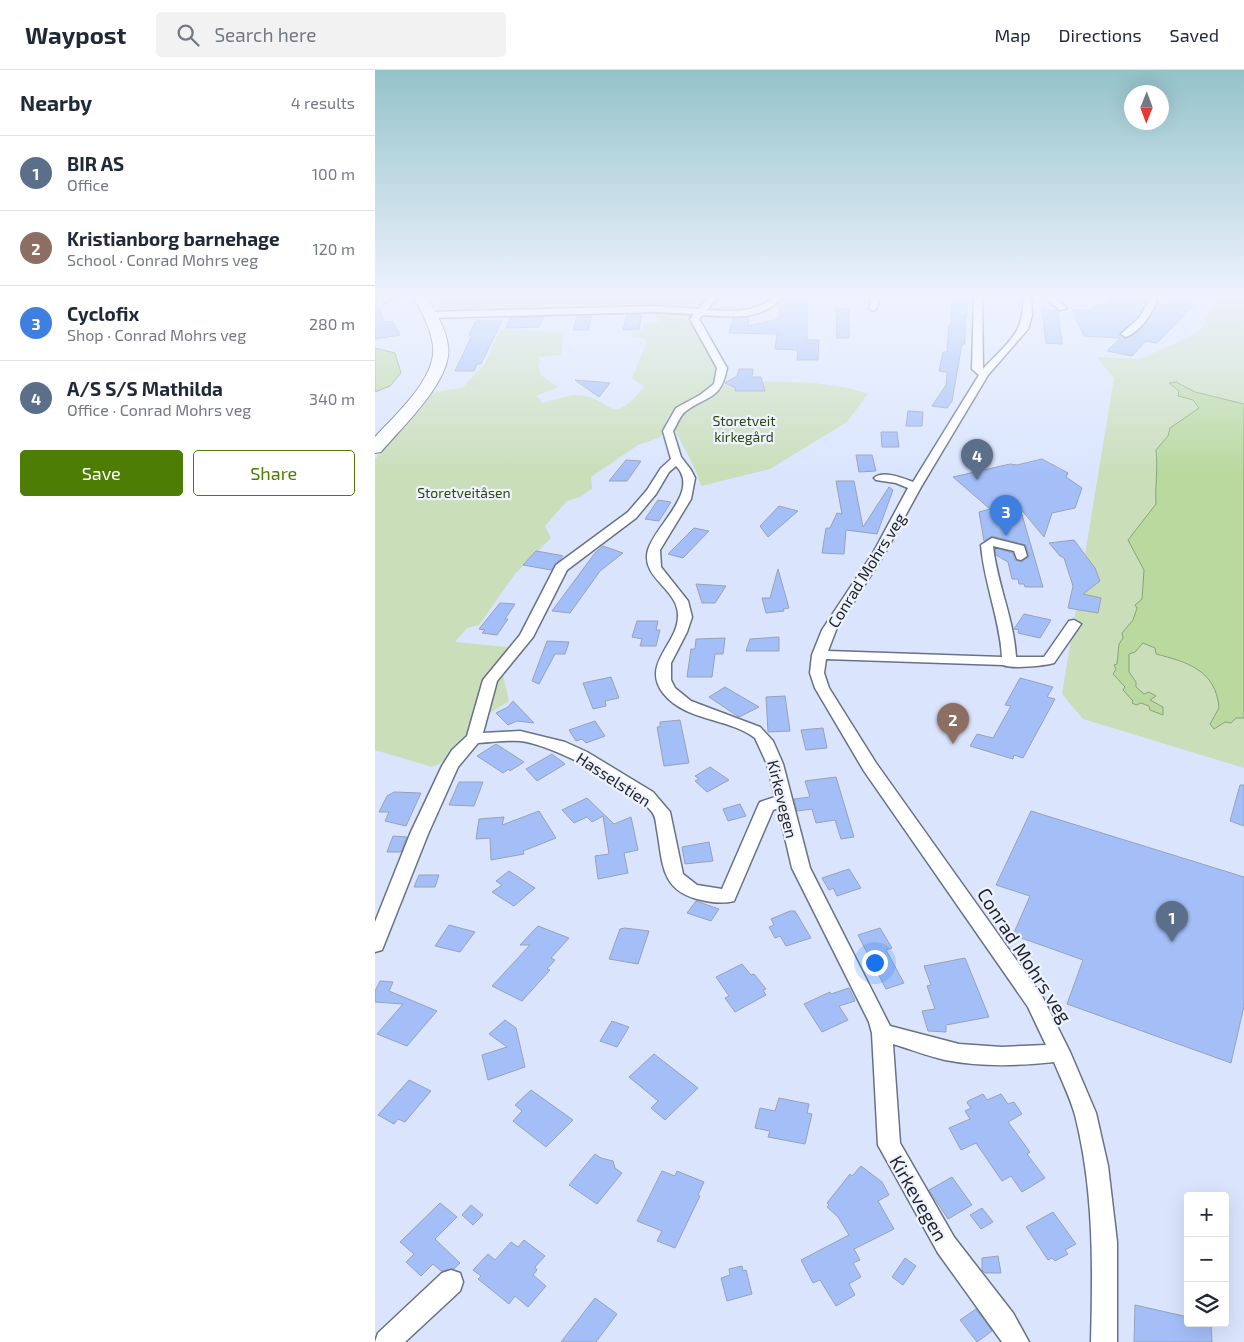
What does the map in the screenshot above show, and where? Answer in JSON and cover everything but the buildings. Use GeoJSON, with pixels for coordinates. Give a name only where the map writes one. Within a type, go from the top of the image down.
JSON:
{"type":"FeatureCollection","features":[{"type":"Feature","properties":{"kind":"main road"},"geometry":{"type":"LineString","coordinates":[[375,448],[427,386],[440,361],[440,355]]}},
{"type":"Feature","properties":{"kind":"street","name":"Kirkevegen"},"geometry":{"type":"LineString","coordinates":[[715,355],[720,363],[722,377],[717,389],[680,410],[668,431],[677,460],[685,468],[689,478],[686,499],[654,549],[653,559],[656,570],[683,602],[685,620],[668,652],[663,679],[669,692],[683,703],[759,733],[769,748],[775,764],[801,868],[879,1022],[882,1033],[889,1145],[946,1245],[1016,1342]]}},
{"type":"Feature","properties":{"kind":"street"},"geometry":{"type":"LineString","coordinates":[[976,355],[977,369],[984,374]]}},
{"type":"Feature","properties":{"kind":"street","name":"Conrad Mohrs veg"},"geometry":{"type":"LineString","coordinates":[[1001,355],[984,374],[963,412],[915,487],[879,553],[829,630],[819,655],[817,673],[822,688],[869,767],[1035,1002],[1060,1052],[1085,1113],[1097,1166],[1105,1242],[1104,1342]]}},
{"type":"Feature","properties":{"kind":"street"},"geometry":{"type":"LineString","coordinates":[[375,945],[419,834],[450,766],[458,754],[474,738],[490,680],[526,637],[545,603],[561,568],[631,515],[652,492],[665,470],[677,460]]}},
{"type":"Feature","properties":{"kind":"street"},"geometry":{"type":"LineString","coordinates":[[880,478],[898,480],[915,487]]}},
{"type":"Feature","properties":{"kind":"street"},"geometry":{"type":"LineString","coordinates":[[1009,663],[1008,643],[989,569],[987,545],[992,542],[1020,549],[1021,556]]}},
{"type":"Feature","properties":{"kind":"street"},"geometry":{"type":"LineString","coordinates":[[819,655],[1009,663],[1049,660],[1073,624]]}},
{"type":"Feature","properties":{"kind":"street","name":"Hasselstien"},"geometry":{"type":"LineString","coordinates":[[474,738],[520,736],[559,746],[581,756],[647,796],[662,812],[674,876],[679,884],[695,892],[728,896],[766,806],[783,800]]}},
{"type":"Feature","properties":{"kind":"street"},"geometry":{"type":"LineString","coordinates":[[882,1033],[917,1044],[973,1055],[1026,1056],[1060,1052]]}},
{"type":"Feature","properties":{"kind":"street"},"geometry":{"type":"LineString","coordinates":[[387,1342],[451,1282]]}},
{"type":"Feature","properties":{"kind":"green space","name":"Storetveitåsen"},"geometry":{"type":"Polygon","coordinates":[[[488,355],[557,355],[538,357],[541,361],[538,366],[541,375],[558,387],[536,396],[543,403],[578,395],[590,397],[611,408],[617,409],[624,407],[644,387],[632,378],[641,355],[710,355],[716,365],[713,390],[668,416],[661,437],[638,445],[591,477],[592,489],[580,497],[567,501],[545,526],[551,538],[515,574],[479,625],[467,628],[455,642],[508,647],[489,673],[502,671],[509,701],[488,714],[454,756],[432,767],[375,750],[375,459],[434,392],[462,388],[484,365],[488,355]]]}},
{"type":"Feature","properties":{"kind":"green space"},"geometry":{"type":"Polygon","coordinates":[[[1148,355],[1244,355],[1244,768],[1083,719],[1062,694],[1114,378],[1096,357],[1140,359],[1148,355]]]}},
{"type":"Feature","properties":{"kind":"green space","name":"Storetveit kirkegård"},"geometry":{"type":"Polygon","coordinates":[[[730,381],[817,384],[851,389],[868,394],[847,422],[770,469],[701,486],[693,465],[675,430],[685,411],[730,381]]]}},
{"type":"Feature","properties":{"kind":"shaded area"},"geometry":{"type":"Polygon","coordinates":[[[375,355],[396,355],[401,373],[390,386],[375,392],[375,355]]]}},
{"type":"Feature","properties":{"kind":"shaded area"},"geometry":{"type":"Polygon","coordinates":[[[1176,382],[1195,392],[1244,404],[1244,718],[1236,718],[1231,723],[1225,722],[1214,729],[1210,724],[1219,708],[1217,695],[1206,676],[1189,665],[1179,660],[1156,654],[1155,648],[1143,643],[1135,652],[1129,654],[1129,672],[1136,682],[1136,687],[1144,694],[1149,692],[1156,696],[1150,700],[1163,707],[1163,715],[1150,710],[1149,706],[1141,703],[1136,705],[1132,703],[1133,701],[1123,690],[1125,687],[1113,674],[1116,669],[1114,665],[1117,664],[1119,644],[1123,638],[1122,633],[1133,620],[1137,608],[1135,605],[1142,599],[1144,570],[1128,540],[1156,504],[1156,450],[1168,436],[1170,428],[1199,408],[1193,400],[1178,396],[1179,391],[1169,383],[1176,382]]]}},
{"type":"Feature","properties":{"kind":"place","name":"A/S S/S Mathilda"},"geometry":{"type":"Point","coordinates":[977,480]}},
{"type":"Feature","properties":{"kind":"place","name":"Cyclofix"},"geometry":{"type":"Point","coordinates":[1006,536]}},
{"type":"Feature","properties":{"kind":"place","name":"Kristianborg barnehage"},"geometry":{"type":"Point","coordinates":[953,744]}},
{"type":"Feature","properties":{"kind":"place","name":"BIR AS"},"geometry":{"type":"Point","coordinates":[1172,942]}}]}
